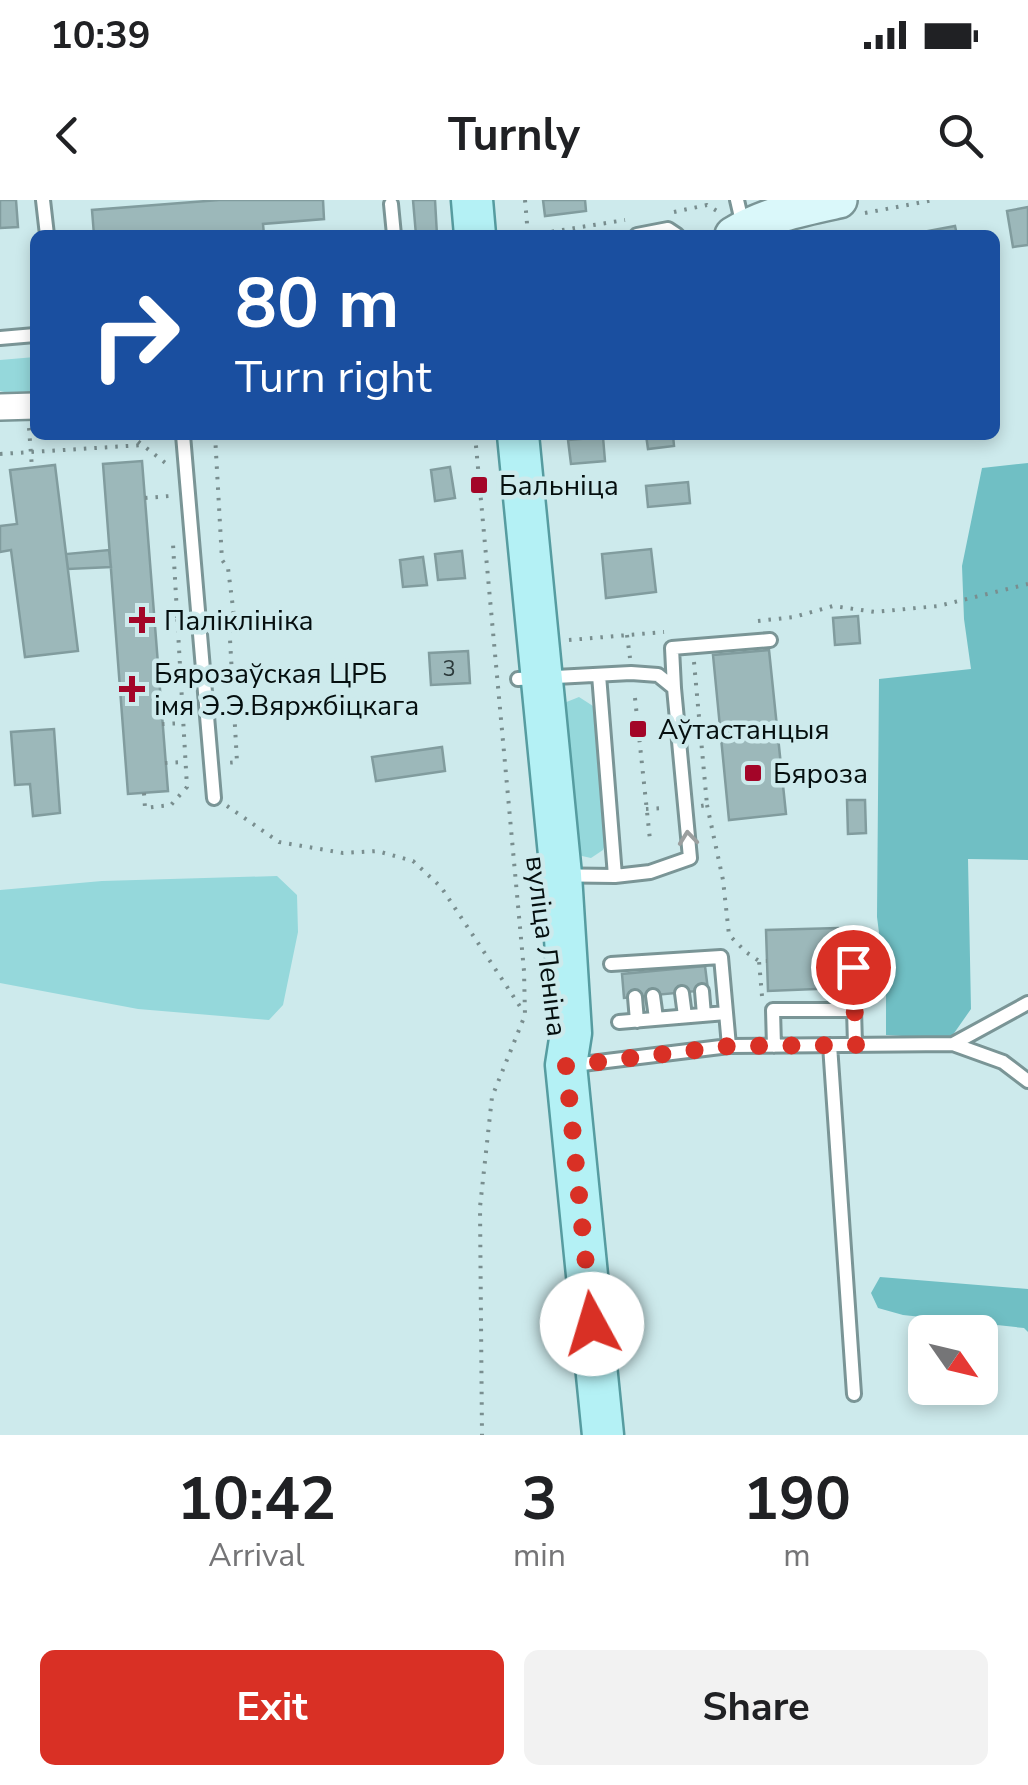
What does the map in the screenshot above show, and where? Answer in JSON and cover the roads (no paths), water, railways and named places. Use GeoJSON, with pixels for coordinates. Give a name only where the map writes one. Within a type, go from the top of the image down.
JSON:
{"type":"FeatureCollection","features":[{"type":"Feature","properties":{"kind":"main road"},"geometry":{"type":"LineString","coordinates":[[472,200],[475,230]]}},
{"type":"Feature","properties":{"kind":"main road"},"geometry":{"type":"LineString","coordinates":[[496,200],[499,230]]}},
{"type":"Feature","properties":{"kind":"main road"},"geometry":{"type":"LineString","coordinates":[[739,220],[839,200]]}},
{"type":"Feature","properties":{"kind":"main road","name":"вуліца Леніна"},"geometry":{"type":"LineString","coordinates":[[495,440],[530,679]]}},
{"type":"Feature","properties":{"kind":"main road","name":"вуліца Леніна"},"geometry":{"type":"LineString","coordinates":[[518,440],[530,679],[549,875],[554,1033],[566,1066],[603,1435]]}},
{"type":"Feature","properties":{"kind":"street"},"geometry":{"type":"LineString","coordinates":[[0,408],[30,412]]}},
{"type":"Feature","properties":{"kind":"lane"},"geometry":{"type":"LineString","coordinates":[[43,200],[46,230]]}},
{"type":"Feature","properties":{"kind":"lane"},"geometry":{"type":"LineString","coordinates":[[390,204],[393,230]]}},
{"type":"Feature","properties":{"kind":"lane"},"geometry":{"type":"LineString","coordinates":[[0,338],[30,335]]}},
{"type":"Feature","properties":{"kind":"lane"},"geometry":{"type":"LineString","coordinates":[[183,440],[214,798]]}},
{"type":"Feature","properties":{"kind":"lane"},"geometry":{"type":"LineString","coordinates":[[549,875],[650,872],[690,858],[672,648],[770,640]]}},
{"type":"Feature","properties":{"kind":"lane"},"geometry":{"type":"LineString","coordinates":[[530,679],[631,673],[658,676],[674,688]]}},
{"type":"Feature","properties":{"kind":"lane"},"geometry":{"type":"LineString","coordinates":[[599,676],[615,876]]}},
{"type":"Feature","properties":{"kind":"lane"},"geometry":{"type":"LineString","coordinates":[[852,938],[856,1045]]}},
{"type":"Feature","properties":{"kind":"lane"},"geometry":{"type":"LineString","coordinates":[[611,964],[632,968],[721,957],[729,1046]]}},
{"type":"Feature","properties":{"kind":"lane"},"geometry":{"type":"LineString","coordinates":[[702,991],[704,1015]]}},
{"type":"Feature","properties":{"kind":"lane"},"geometry":{"type":"LineString","coordinates":[[682,993],[685,1016]]}},
{"type":"Feature","properties":{"kind":"lane"},"geometry":{"type":"LineString","coordinates":[[653,996],[656,1018]]}},
{"type":"Feature","properties":{"kind":"lane"},"geometry":{"type":"LineString","coordinates":[[635,998],[637,1021]]}},
{"type":"Feature","properties":{"kind":"lane"},"geometry":{"type":"LineString","coordinates":[[954,1044],[1028,1003]]}},
{"type":"Feature","properties":{"kind":"lane"},"geometry":{"type":"LineString","coordinates":[[774,1046],[773,1010],[854,1010]]}},
{"type":"Feature","properties":{"kind":"lane"},"geometry":{"type":"LineString","coordinates":[[619,1022],[726,1014]]}},
{"type":"Feature","properties":{"kind":"lane"},"geometry":{"type":"LineString","coordinates":[[566,1066],[729,1046],[954,1044],[1003,1062],[1028,1081]]}},
{"type":"Feature","properties":{"kind":"lane"},"geometry":{"type":"LineString","coordinates":[[830,1045],[854,1394]]}},
{"type":"Feature","properties":{"kind":"place","name":"Бальніца"},"geometry":{"type":"Point","coordinates":[479,485]}},
{"type":"Feature","properties":{"kind":"place","name":"Паліклініка"},"geometry":{"type":"Point","coordinates":[142,620]}},
{"type":"Feature","properties":{"kind":"place","name":"Бярозаўская ЦРБ імя Э.Э.Вяржбіцкага"},"geometry":{"type":"Point","coordinates":[132,689]}},
{"type":"Feature","properties":{"kind":"place","name":"Аўтастанцыя"},"geometry":{"type":"Point","coordinates":[638,729]}},
{"type":"Feature","properties":{"kind":"place","name":"Бяроза"},"geometry":{"type":"Point","coordinates":[753,773]}}]}
